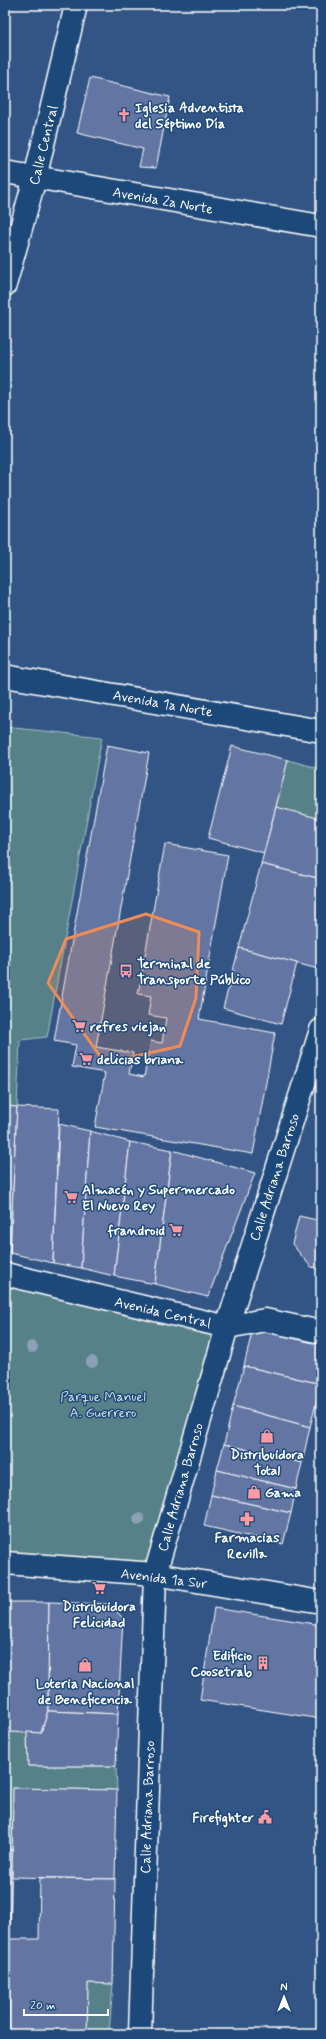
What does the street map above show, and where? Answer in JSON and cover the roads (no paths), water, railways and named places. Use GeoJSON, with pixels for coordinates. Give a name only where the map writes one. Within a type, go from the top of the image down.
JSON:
{"type":"FeatureCollection","features":[{"type":"Feature","properties":{"kind":"street","name":"Calle Central"},"geometry":{"type":"LineString","coordinates":[[5,285],[35,178],[76,5]]}},
{"type":"Feature","properties":{"kind":"street","name":"Avenida 2a Norte"},"geometry":{"type":"LineString","coordinates":[[5,172],[321,226]]}},
{"type":"Feature","properties":{"kind":"street","name":"Avenida 1a Norte"},"geometry":{"type":"LineString","coordinates":[[5,676],[321,731]]}},
{"type":"Feature","properties":{"kind":"street","name":"Calle Adriana Barroso"},"geometry":{"type":"LineString","coordinates":[[140,2034],[155,1574],[227,1327],[321,1030]]}},
{"type":"Feature","properties":{"kind":"street","name":"Avenida Central"},"geometry":{"type":"LineString","coordinates":[[5,1274],[227,1327],[266,1320],[321,1332]]}},
{"type":"Feature","properties":{"kind":"street","name":"Avenida 1a Sur"},"geometry":{"type":"LineString","coordinates":[[5,1563],[155,1574],[321,1602]]}},
{"type":"Feature","properties":{"kind":"place","name":"Iglesia Adventista del Séptimo Día"},"geometry":{"type":"Point","coordinates":[124,115]}},
{"type":"Feature","properties":{"kind":"place","name":"Terminal de Transporte Público"},"geometry":{"type":"Point","coordinates":[126,971]}},
{"type":"Feature","properties":{"kind":"place","name":"refres viejan"},"geometry":{"type":"Point","coordinates":[79,1026]}},
{"type":"Feature","properties":{"kind":"place","name":"delicias briana"},"geometry":{"type":"Point","coordinates":[86,1059]}},
{"type":"Feature","properties":{"kind":"place","name":"Almacén y Supermercado El Nuevo Rey"},"geometry":{"type":"Point","coordinates":[71,1197]}},
{"type":"Feature","properties":{"kind":"place","name":"frandroid"},"geometry":{"type":"Point","coordinates":[176,1230]}},
{"type":"Feature","properties":{"kind":"place","name":"Distribuidora Total"},"geometry":{"type":"Point","coordinates":[267,1436]}},
{"type":"Feature","properties":{"kind":"place","name":"Gama"},"geometry":{"type":"Point","coordinates":[254,1492]}},
{"type":"Feature","properties":{"kind":"place","name":"Farmacias Revilla"},"geometry":{"type":"Point","coordinates":[247,1519]}},
{"type":"Feature","properties":{"kind":"place","name":"Distribuidora Felicidad"},"geometry":{"type":"Point","coordinates":[99,1588]}},
{"type":"Feature","properties":{"kind":"place","name":"Edificio Coosetrab"},"geometry":{"type":"Point","coordinates":[263,1663]}},
{"type":"Feature","properties":{"kind":"place","name":"Loteria Nacional de Beneficencia"},"geometry":{"type":"Point","coordinates":[85,1665]}},
{"type":"Feature","properties":{"kind":"place","name":"Firefighter"},"geometry":{"type":"Point","coordinates":[265,1817]}},
{"type":"Feature","properties":{"kind":"park label","name":"Parque Manuel A. Guerrero"},"geometry":{"type":"Point","coordinates":[103,1404]}}]}
